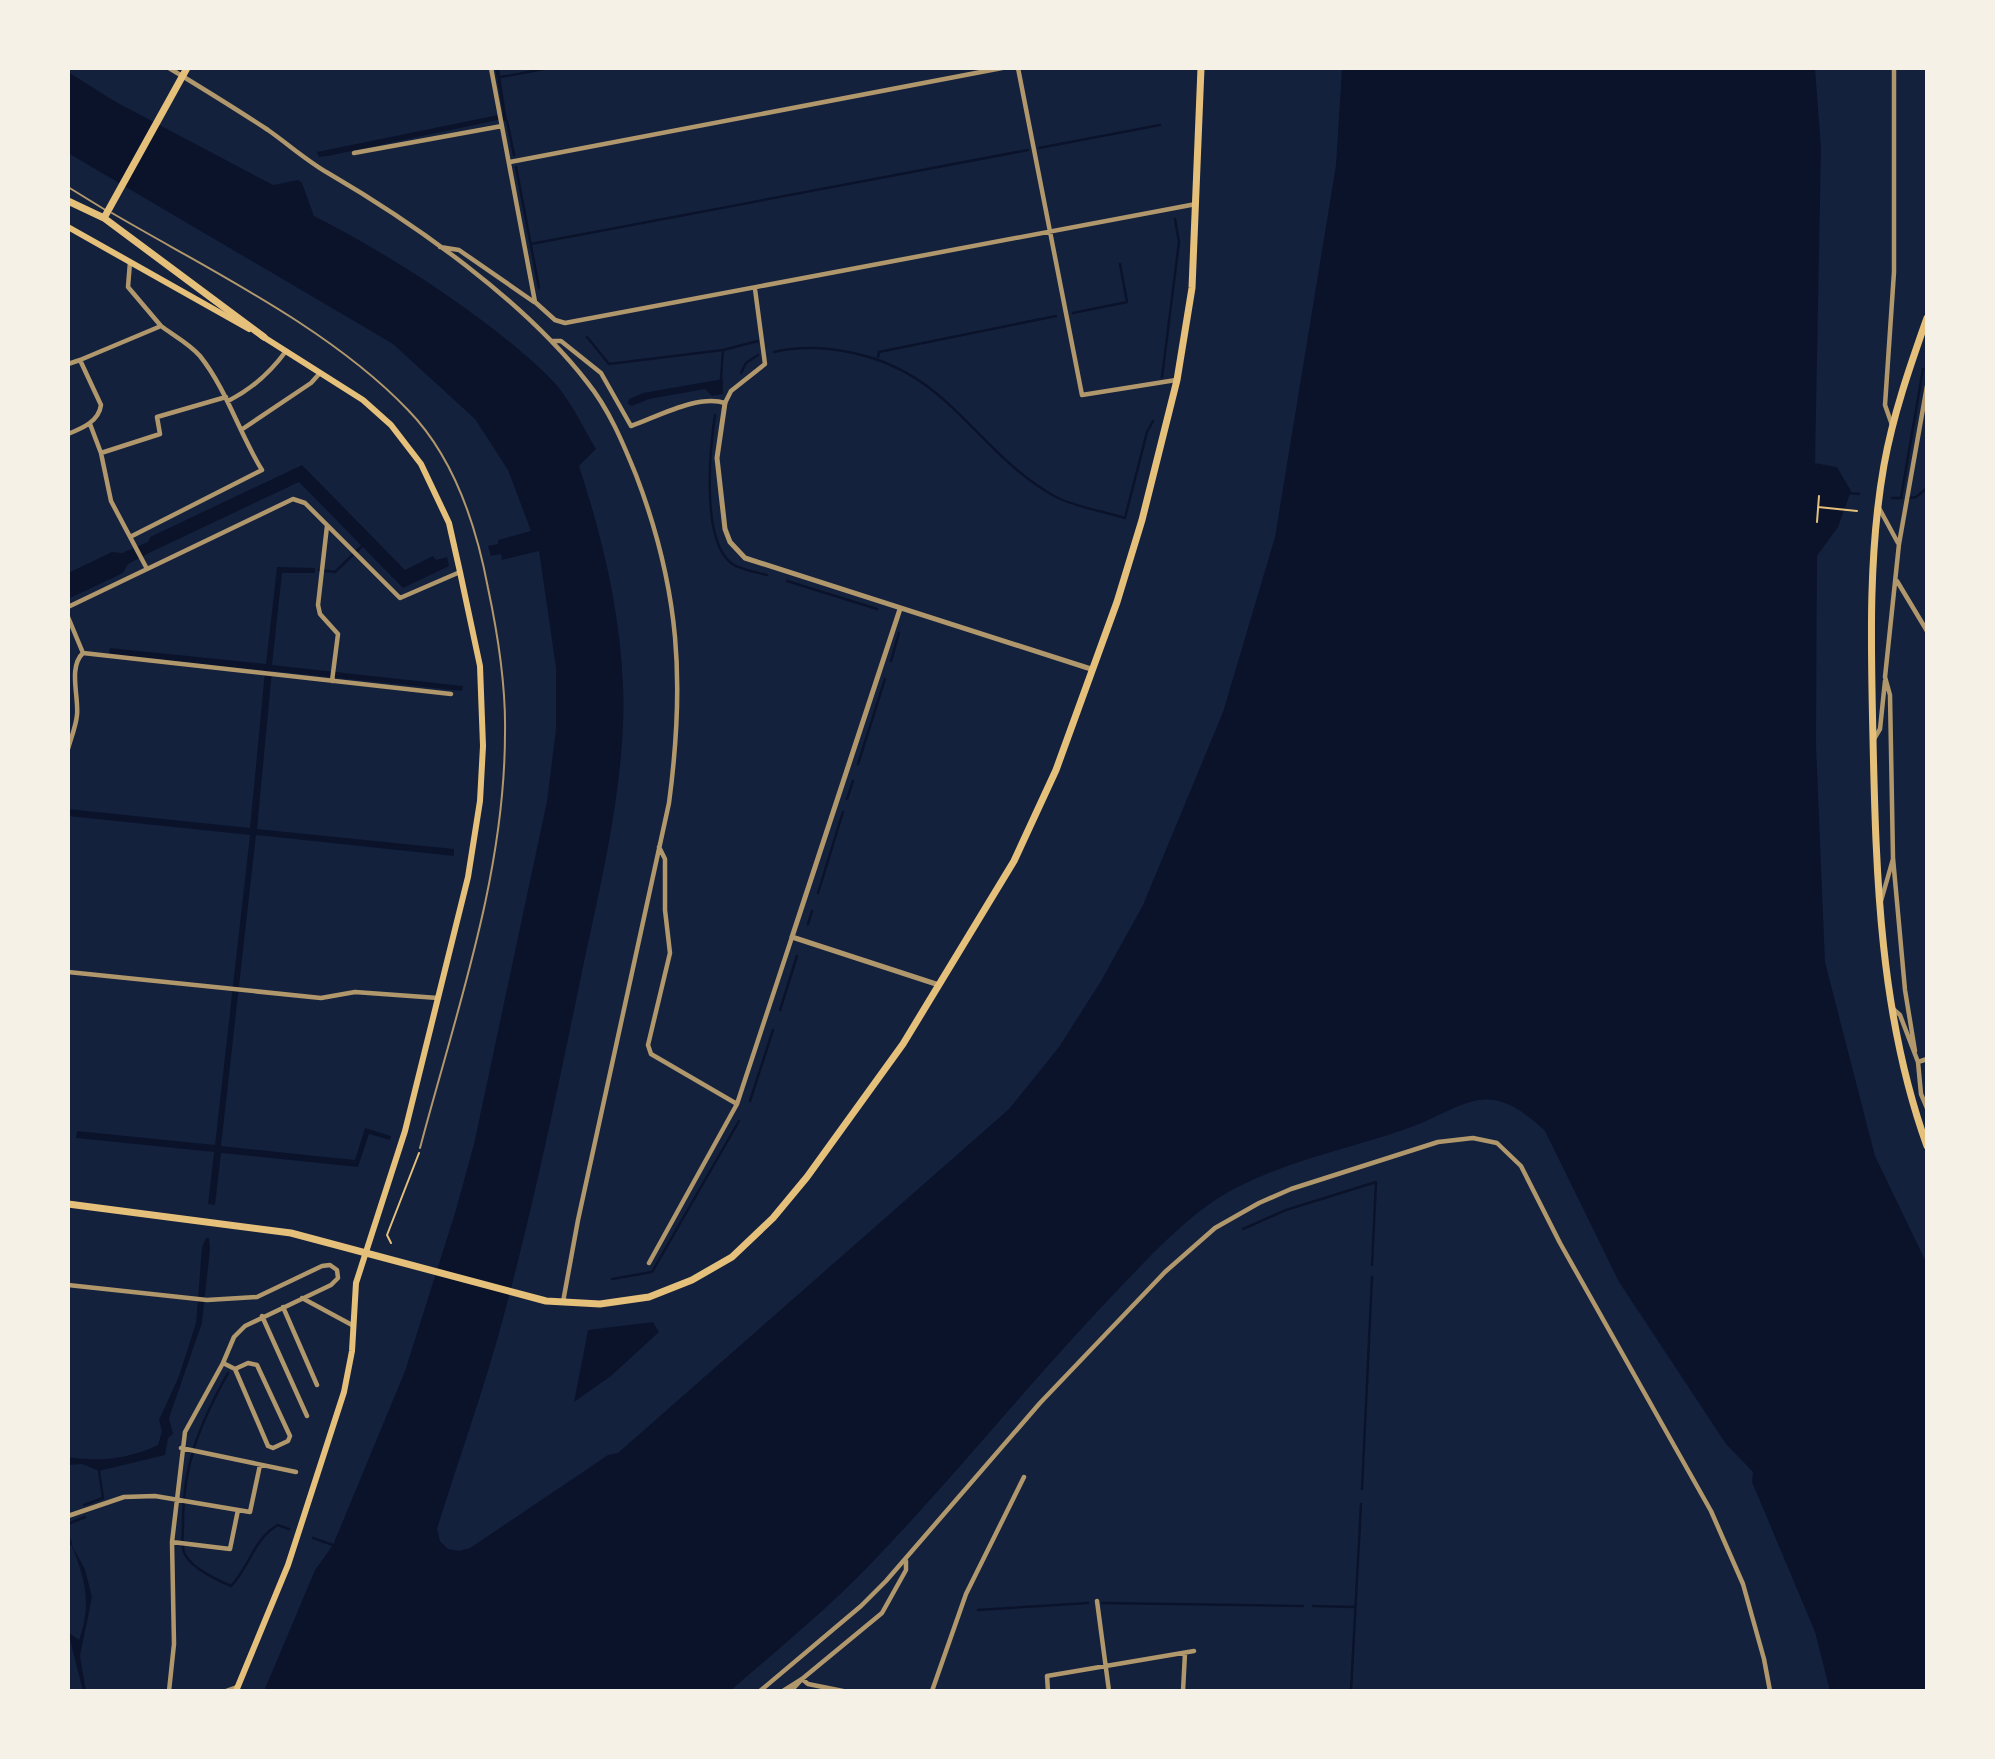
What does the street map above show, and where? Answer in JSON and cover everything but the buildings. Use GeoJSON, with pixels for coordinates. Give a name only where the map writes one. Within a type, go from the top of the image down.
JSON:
{"type":"FeatureCollection","features":[{"type":"Feature","properties":{"kind":"main road"},"geometry":{"type":"LineString","coordinates":[[106,215],[187,68]]}},
{"type":"Feature","properties":{"kind":"main road"},"geometry":{"type":"LineString","coordinates":[[68,1204],[248,1225],[367,1252],[546,1301],[600,1304],[649,1297],[692,1280],[732,1256],[773,1219],[807,1177],[903,1044],[1014,861],[1056,769],[1117,602],[1142,520],[1177,380],[1192,288],[1201,68]]}},
{"type":"Feature","properties":{"kind":"main road"},"geometry":{"type":"LineString","coordinates":[[68,201],[106,215],[264,337]]}},
{"type":"Feature","properties":{"kind":"main road"},"geometry":{"type":"LineString","coordinates":[[68,227],[264,337],[372,409],[391,425],[421,464],[449,523],[480,666],[483,746],[480,801],[468,877],[405,1132],[356,1283],[352,1351],[338,1417],[288,1565],[237,1689]]}},
{"type":"Feature","properties":{"kind":"main road"},"geometry":{"type":"LineString","coordinates":[[1927,318],[1892,426],[1878,506],[1871,658],[1879,905],[1892,1007],[1912,1105],[1927,1146]]}},
{"type":"Feature","properties":{"kind":"street"},"geometry":{"type":"LineString","coordinates":[[170,68],[328,173],[356,187],[440,247],[552,341],[589,383],[626,450],[655,531],[671,597],[679,666],[677,729],[669,803],[578,1220],[563,1302]]}},
{"type":"Feature","properties":{"kind":"street"},"geometry":{"type":"LineString","coordinates":[[491,68],[535,302]]}},
{"type":"Feature","properties":{"kind":"street"},"geometry":{"type":"LineString","coordinates":[[510,162],[1002,68]]}},
{"type":"Feature","properties":{"kind":"street"},"geometry":{"type":"LineString","coordinates":[[1017,68],[1082,395],[1177,380]]}},
{"type":"Feature","properties":{"kind":"street"},"geometry":{"type":"LineString","coordinates":[[1892,426],[1885,405],[1894,272],[1894,68]]}},
{"type":"Feature","properties":{"kind":"street"},"geometry":{"type":"LineString","coordinates":[[354,153],[502,123]]}},
{"type":"Feature","properties":{"kind":"street"},"geometry":{"type":"LineString","coordinates":[[440,247],[459,250],[535,302],[555,320],[575,322],[1197,204]]}},
{"type":"Feature","properties":{"kind":"street"},"geometry":{"type":"LineString","coordinates":[[130,262],[128,287],[161,326],[198,354],[227,399],[262,470],[131,539]]}},
{"type":"Feature","properties":{"kind":"street"},"geometry":{"type":"LineString","coordinates":[[754,289],[765,365],[731,391],[724,403],[717,458],[725,529],[737,552],[745,558],[1091,669]]}},
{"type":"Feature","properties":{"kind":"street"},"geometry":{"type":"LineString","coordinates":[[68,364],[161,326]]}},
{"type":"Feature","properties":{"kind":"street"},"geometry":{"type":"LineString","coordinates":[[552,341],[561,341],[601,373],[631,426],[693,405],[715,400],[724,403]]}},
{"type":"Feature","properties":{"kind":"street"},"geometry":{"type":"LineString","coordinates":[[101,453],[160,434],[157,417],[244,393],[272,371],[286,351]]}},
{"type":"Feature","properties":{"kind":"street"},"geometry":{"type":"LineString","coordinates":[[68,434],[90,424],[100,412],[101,405],[80,360]]}},
{"type":"Feature","properties":{"kind":"street"},"geometry":{"type":"LineString","coordinates":[[241,430],[311,383],[320,373]]}},
{"type":"Feature","properties":{"kind":"street"},"geometry":{"type":"LineString","coordinates":[[1873,740],[1880,729],[1899,544],[1927,386]]}},
{"type":"Feature","properties":{"kind":"street"},"geometry":{"type":"LineString","coordinates":[[90,424],[101,453],[111,501],[146,567]]}},
{"type":"Feature","properties":{"kind":"street"},"geometry":{"type":"LineString","coordinates":[[68,607],[286,500],[299,499],[400,598],[460,572]]}},
{"type":"Feature","properties":{"kind":"street"},"geometry":{"type":"LineString","coordinates":[[1878,506],[1899,544]]}},
{"type":"Feature","properties":{"kind":"street"},"geometry":{"type":"LineString","coordinates":[[327,526],[318,605],[320,614],[338,634],[332,680]]}},
{"type":"Feature","properties":{"kind":"street"},"geometry":{"type":"LineString","coordinates":[[1897,581],[1927,631]]}},
{"type":"Feature","properties":{"kind":"street"},"geometry":{"type":"LineString","coordinates":[[649,1263],[737,1104],[900,608]]}},
{"type":"Feature","properties":{"kind":"street"},"geometry":{"type":"LineString","coordinates":[[68,617],[83,653]]}},
{"type":"Feature","properties":{"kind":"street"},"geometry":{"type":"LineString","coordinates":[[83,653],[451,694]]}},
{"type":"Feature","properties":{"kind":"street"},"geometry":{"type":"LineString","coordinates":[[68,749],[77,719],[75,673],[78,658],[83,653]]}},
{"type":"Feature","properties":{"kind":"street"},"geometry":{"type":"LineString","coordinates":[[1885,677],[1890,695],[1893,858],[1905,990],[1921,1094],[1927,1108]]}},
{"type":"Feature","properties":{"kind":"street"},"geometry":{"type":"LineString","coordinates":[[659,846],[665,859],[665,910],[670,953],[648,1045],[651,1054],[737,1104]]}},
{"type":"Feature","properties":{"kind":"street"},"geometry":{"type":"LineString","coordinates":[[1879,905],[1885,894],[1893,858]]}},
{"type":"Feature","properties":{"kind":"street"},"geometry":{"type":"LineString","coordinates":[[792,937],[939,985]]}},
{"type":"Feature","properties":{"kind":"street"},"geometry":{"type":"LineString","coordinates":[[68,972],[321,998],[355,992],[438,998]]}},
{"type":"Feature","properties":{"kind":"street"},"geometry":{"type":"LineString","coordinates":[[1892,1007],[1899,1014],[1915,1051]]}},
{"type":"Feature","properties":{"kind":"street"},"geometry":{"type":"LineString","coordinates":[[1918,1062],[1927,1059]]}},
{"type":"Feature","properties":{"kind":"street"},"geometry":{"type":"LineString","coordinates":[[760,1691],[861,1606],[906,1560],[1040,1403],[1165,1272],[1215,1228],[1259,1203],[1292,1189],[1458,1138],[1487,1140],[1507,1149],[1521,1166],[1560,1243],[1711,1511],[1743,1584],[1770,1691]]}},
{"type":"Feature","properties":{"kind":"street"},"geometry":{"type":"LineString","coordinates":[[68,1284],[207,1300],[257,1297],[322,1266],[330,1265],[337,1270],[338,1278],[331,1285],[245,1325],[234,1337],[223,1363],[196,1409],[181,1448],[181,1500],[172,1542],[174,1644],[169,1691]]}},
{"type":"Feature","properties":{"kind":"street"},"geometry":{"type":"LineString","coordinates":[[301,1298],[352,1325]]}},
{"type":"Feature","properties":{"kind":"street"},"geometry":{"type":"LineString","coordinates":[[283,1307],[317,1385]]}},
{"type":"Feature","properties":{"kind":"street"},"geometry":{"type":"LineString","coordinates":[[262,1316],[307,1416]]}},
{"type":"Feature","properties":{"kind":"street"},"geometry":{"type":"LineString","coordinates":[[223,1363],[235,1369],[268,1446],[273,1448],[288,1441],[290,1436],[257,1365],[248,1363],[235,1369]]}},
{"type":"Feature","properties":{"kind":"street"},"geometry":{"type":"LineString","coordinates":[[181,1448],[296,1472]]}},
{"type":"Feature","properties":{"kind":"street"},"geometry":{"type":"LineString","coordinates":[[68,1517],[124,1497],[155,1496],[250,1512],[260,1465]]}},
{"type":"Feature","properties":{"kind":"street"},"geometry":{"type":"LineString","coordinates":[[932,1691],[966,1594],[1024,1477]]}},
{"type":"Feature","properties":{"kind":"street"},"geometry":{"type":"LineString","coordinates":[[172,1542],[230,1549],[238,1510]]}},
{"type":"Feature","properties":{"kind":"street"},"geometry":{"type":"LineString","coordinates":[[783,1691],[802,1679],[882,1613],[906,1570],[906,1560]]}},
{"type":"Feature","properties":{"kind":"street"},"geometry":{"type":"LineString","coordinates":[[1097,1601],[1110,1691]]}},
{"type":"Feature","properties":{"kind":"street"},"geometry":{"type":"LineString","coordinates":[[1048,1691],[1047,1676],[1194,1651]]}},
{"type":"Feature","properties":{"kind":"street"},"geometry":{"type":"LineString","coordinates":[[1183,1691],[1185,1653]]}},
{"type":"Feature","properties":{"kind":"street"},"geometry":{"type":"LineString","coordinates":[[792,1691],[802,1679]]}},
{"type":"Feature","properties":{"kind":"street"},"geometry":{"type":"LineString","coordinates":[[802,1679],[808,1684],[843,1691]]}},
{"type":"Feature","properties":{"kind":"street"},"geometry":{"type":"LineString","coordinates":[[226,1691],[237,1689]]}},
{"type":"Feature","properties":{"kind":"lane"},"geometry":{"type":"LineString","coordinates":[[68,187],[106,215],[285,314],[383,386],[410,411],[435,444],[472,519],[499,643],[506,732],[501,816],[490,886],[421,1148]]}},
{"type":"Feature","properties":{"kind":"path"},"geometry":{"type":"LineString","coordinates":[[1817,522],[1819,496]]}},
{"type":"Feature","properties":{"kind":"path"},"geometry":{"type":"LineString","coordinates":[[1818,507],[1857,511]]}},
{"type":"Feature","properties":{"kind":"path"},"geometry":{"type":"LineString","coordinates":[[391,1243],[387,1234],[421,1148]]}},
{"type":"Feature","properties":{"kind":"water"},"geometry":{"type":"Polygon","coordinates":[[[495,68],[499,68],[507,121],[498,120],[319,157],[317,152],[503,114],[495,68]]]}},
{"type":"Feature","properties":{"kind":"water"},"geometry":{"type":"Polygon","coordinates":[[[1342,68],[1815,68],[1821,148],[1815,463],[1837,467],[1851,491],[1838,527],[1817,556],[1816,744],[1825,962],[1875,1156],[1927,1264],[1927,1691],[1830,1691],[1815,1632],[1752,1482],[1753,1472],[1726,1444],[1619,1282],[1545,1131],[1524,1113],[1506,1103],[1490,1100],[1475,1101],[1403,1130],[1286,1166],[1241,1185],[1205,1207],[1163,1244],[1111,1297],[864,1571],[808,1624],[730,1691],[264,1691],[315,1570],[333,1545],[405,1371],[455,1213],[474,1144],[547,801],[556,729],[556,668],[539,551],[502,560],[501,554],[491,556],[488,546],[498,544],[498,540],[531,531],[508,470],[475,419],[393,344],[68,153],[68,72],[116,102],[273,185],[298,180],[302,183],[314,216],[374,249],[439,290],[529,358],[559,388],[596,449],[579,466],[602,546],[618,629],[623,720],[617,791],[598,898],[526,1228],[489,1369],[437,1529],[440,1541],[448,1549],[459,1551],[470,1548],[608,1455],[618,1453],[1009,1109],[1059,1047],[1101,981],[1143,905],[1223,712],[1275,537],[1336,165],[1342,68]]]}},
{"type":"Feature","properties":{"kind":"water"},"geometry":{"type":"Polygon","coordinates":[[[723,379],[723,394],[712,396],[705,389],[649,399],[632,406],[628,404],[629,399],[643,393],[723,379]]]}},
{"type":"Feature","properties":{"kind":"water"},"geometry":{"type":"Polygon","coordinates":[[[302,465],[405,570],[433,556],[436,560],[447,557],[449,566],[403,588],[299,482],[151,552],[128,564],[123,573],[68,599],[68,573],[112,552],[122,553],[148,542],[150,537],[302,465]]]}},
{"type":"Feature","properties":{"kind":"water"},"geometry":{"type":"Polygon","coordinates":[[[277,567],[315,568],[315,573],[282,573],[272,665],[463,686],[462,691],[272,671],[257,829],[454,849],[454,856],[256,835],[221,1146],[355,1160],[365,1128],[391,1136],[390,1140],[369,1134],[358,1167],[221,1153],[215,1205],[208,1204],[214,1152],[76,1138],[77,1131],[215,1145],[250,835],[68,816],[68,809],[250,828],[265,671],[109,654],[110,648],[266,664],[277,567]]]}},
{"type":"Feature","properties":{"kind":"water"},"geometry":{"type":"Polygon","coordinates":[[[206,1238],[209,1238],[210,1249],[202,1323],[169,1418],[173,1434],[168,1438],[165,1455],[99,1471],[82,1464],[68,1465],[68,1457],[114,1458],[158,1445],[162,1431],[159,1420],[179,1376],[196,1323],[202,1247],[206,1238]]]}},
{"type":"Feature","properties":{"kind":"water"},"geometry":{"type":"Polygon","coordinates":[[[653,1322],[659,1332],[611,1376],[574,1402],[588,1330],[653,1322]]]}},
{"type":"Feature","properties":{"kind":"water"},"geometry":{"type":"Polygon","coordinates":[[[71,1544],[85,1569],[92,1597],[80,1656],[86,1691],[83,1691],[68,1632],[79,1640],[86,1603],[80,1568],[71,1544]]]}},
{"type":"Feature","properties":{"kind":"waterway"},"geometry":{"type":"LineString","coordinates":[[501,77],[549,68]]}},
{"type":"Feature","properties":{"kind":"waterway"},"geometry":{"type":"LineString","coordinates":[[507,121],[514,155]]}},
{"type":"Feature","properties":{"kind":"waterway"},"geometry":{"type":"LineString","coordinates":[[1039,148],[1160,125]]}},
{"type":"Feature","properties":{"kind":"waterway"},"geometry":{"type":"LineString","coordinates":[[531,244],[1028,150]]}},
{"type":"Feature","properties":{"kind":"waterway"},"geometry":{"type":"LineString","coordinates":[[516,167],[539,288]]}},
{"type":"Feature","properties":{"kind":"waterway"},"geometry":{"type":"LineString","coordinates":[[1162,377],[1179,242],[1175,219]]}},
{"type":"Feature","properties":{"kind":"waterway"},"geometry":{"type":"LineString","coordinates":[[1073,313],[1127,302],[1120,264]]}},
{"type":"Feature","properties":{"kind":"waterway"},"geometry":{"type":"LineString","coordinates":[[878,357],[879,352],[1056,316]]}},
{"type":"Feature","properties":{"kind":"waterway"},"geometry":{"type":"LineString","coordinates":[[587,337],[609,364],[723,350]]}},
{"type":"Feature","properties":{"kind":"waterway"},"geometry":{"type":"LineString","coordinates":[[721,379],[723,350],[758,341]]}},
{"type":"Feature","properties":{"kind":"waterway"},"geometry":{"type":"LineString","coordinates":[[774,352],[823,348],[886,363],[939,395],[1003,458],[1054,496],[1079,506],[1125,518],[1147,432],[1153,421]]}},
{"type":"Feature","properties":{"kind":"waterway"},"geometry":{"type":"LineString","coordinates":[[741,373],[746,363],[758,355]]}},
{"type":"Feature","properties":{"kind":"waterway"},"geometry":{"type":"LineString","coordinates":[[1901,498],[1923,369]]}},
{"type":"Feature","properties":{"kind":"waterway"},"geometry":{"type":"LineString","coordinates":[[715,415],[710,470],[711,515],[715,535],[721,551],[731,563],[767,575]]}},
{"type":"Feature","properties":{"kind":"waterway"},"geometry":{"type":"LineString","coordinates":[[1909,498],[1916,497],[1927,488]]}},
{"type":"Feature","properties":{"kind":"waterway"},"geometry":{"type":"LineString","coordinates":[[1849,493],[1859,494]]}},
{"type":"Feature","properties":{"kind":"waterway"},"geometry":{"type":"LineString","coordinates":[[1892,498],[1902,498]]}},
{"type":"Feature","properties":{"kind":"waterway"},"geometry":{"type":"LineString","coordinates":[[319,570],[335,572],[362,546]]}},
{"type":"Feature","properties":{"kind":"waterway"},"geometry":{"type":"LineString","coordinates":[[787,581],[877,609]]}},
{"type":"Feature","properties":{"kind":"waterway"},"geometry":{"type":"LineString","coordinates":[[891,661],[899,633]]}},
{"type":"Feature","properties":{"kind":"waterway"},"geometry":{"type":"LineString","coordinates":[[858,764],[885,679]]}},
{"type":"Feature","properties":{"kind":"waterway"},"geometry":{"type":"LineString","coordinates":[[847,799],[853,781]]}},
{"type":"Feature","properties":{"kind":"waterway"},"geometry":{"type":"LineString","coordinates":[[818,893],[843,812]]}},
{"type":"Feature","properties":{"kind":"waterway"},"geometry":{"type":"LineString","coordinates":[[808,924],[812,911]]}},
{"type":"Feature","properties":{"kind":"waterway"},"geometry":{"type":"LineString","coordinates":[[780,1010],[797,956]]}},
{"type":"Feature","properties":{"kind":"waterway"},"geometry":{"type":"LineString","coordinates":[[750,1101],[773,1030]]}},
{"type":"Feature","properties":{"kind":"waterway"},"geometry":{"type":"LineString","coordinates":[[612,1279],[652,1272],[739,1121]]}},
{"type":"Feature","properties":{"kind":"waterway"},"geometry":{"type":"LineString","coordinates":[[1243,1229],[1286,1210],[1376,1182],[1372,1265]]}},
{"type":"Feature","properties":{"kind":"waterway"},"geometry":{"type":"LineString","coordinates":[[1362,1489],[1372,1277]]}},
{"type":"Feature","properties":{"kind":"waterway"},"geometry":{"type":"LineString","coordinates":[[228,1373],[201,1428],[189,1465],[183,1504],[184,1552],[197,1568],[231,1586],[263,1537],[278,1525],[289,1529]]}},
{"type":"Feature","properties":{"kind":"waterway"},"geometry":{"type":"LineString","coordinates":[[84,1505],[103,1498],[99,1471]]}},
{"type":"Feature","properties":{"kind":"waterway"},"geometry":{"type":"LineString","coordinates":[[1351,1691],[1361,1504]]}},
{"type":"Feature","properties":{"kind":"waterway"},"geometry":{"type":"LineString","coordinates":[[68,1524],[85,1517]]}},
{"type":"Feature","properties":{"kind":"waterway"},"geometry":{"type":"LineString","coordinates":[[68,1535],[71,1544]]}},
{"type":"Feature","properties":{"kind":"waterway"},"geometry":{"type":"LineString","coordinates":[[313,1538],[333,1545]]}},
{"type":"Feature","properties":{"kind":"waterway"},"geometry":{"type":"LineString","coordinates":[[978,1610],[1088,1603]]}},
{"type":"Feature","properties":{"kind":"waterway"},"geometry":{"type":"LineString","coordinates":[[1102,1603],[1303,1606]]}},
{"type":"Feature","properties":{"kind":"waterway"},"geometry":{"type":"LineString","coordinates":[[1313,1606],[1355,1607]]}}]}
